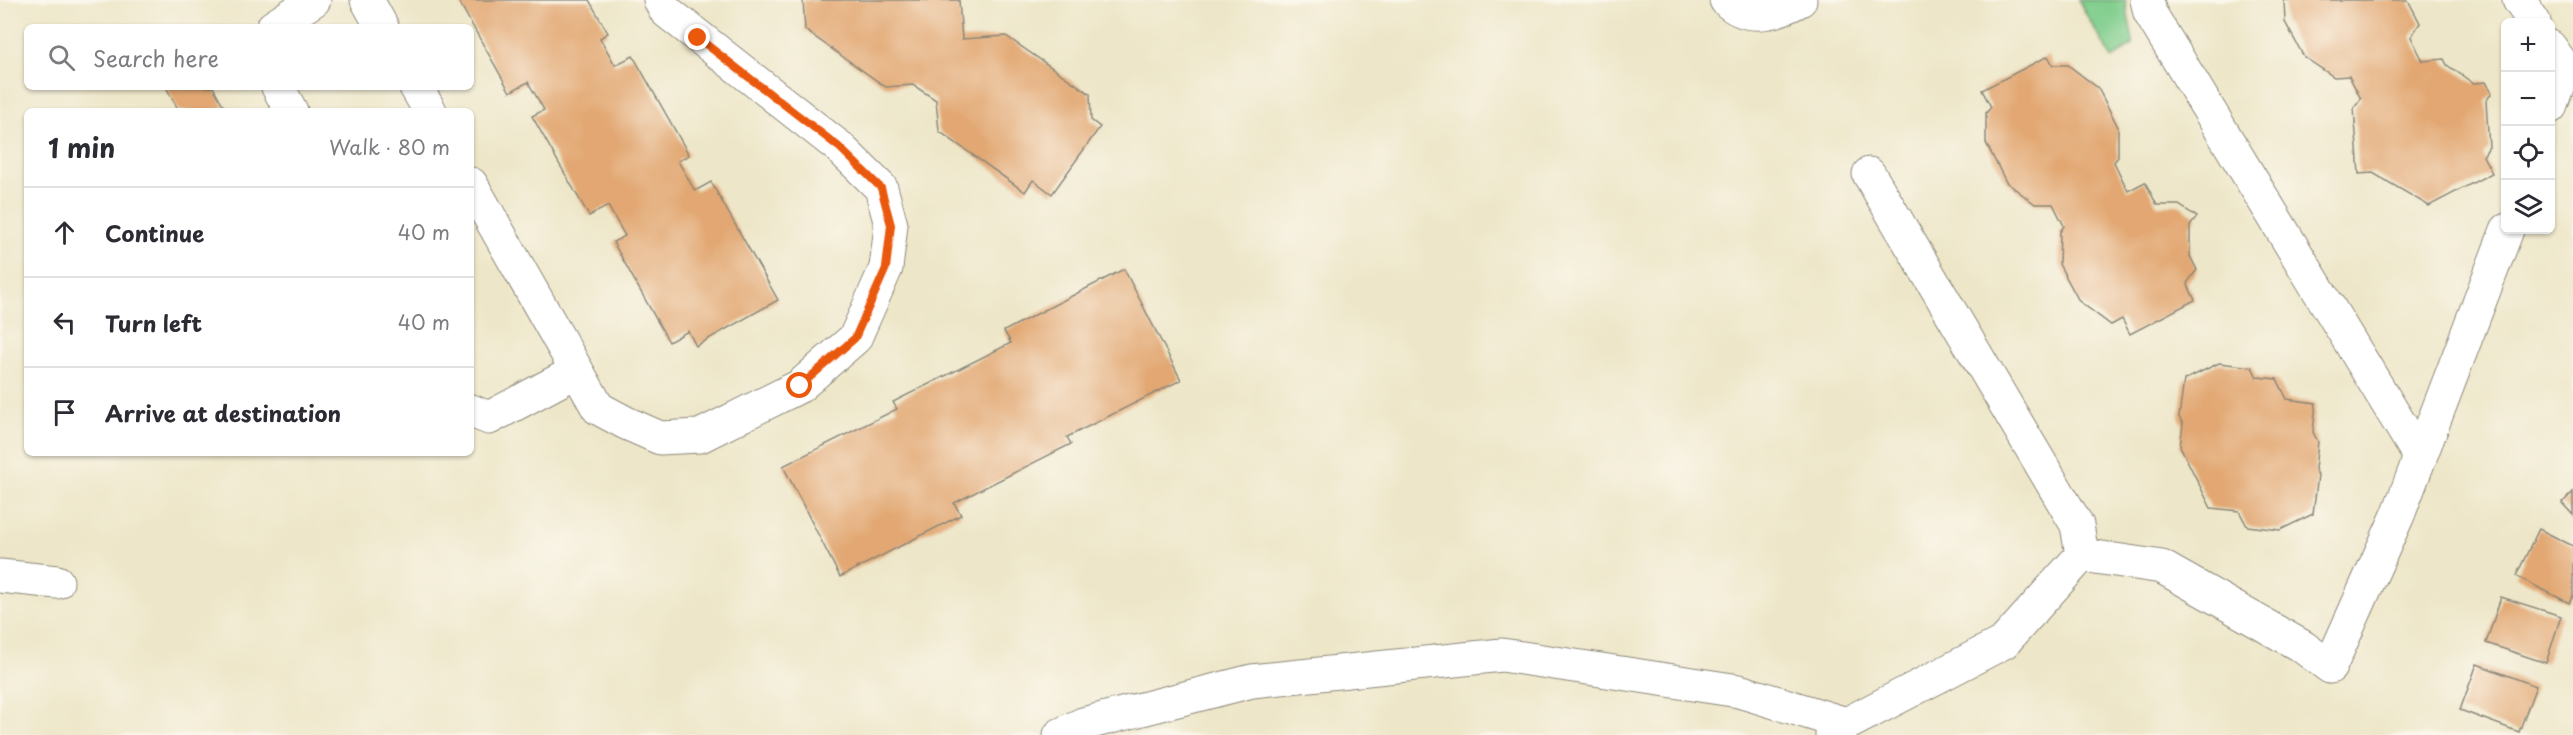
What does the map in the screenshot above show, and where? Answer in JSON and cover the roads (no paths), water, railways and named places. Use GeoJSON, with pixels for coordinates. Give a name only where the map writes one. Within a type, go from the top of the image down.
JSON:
{"type":"FeatureCollection","features":[{"type":"Feature","properties":{"kind":"street"},"geometry":{"type":"LineString","coordinates":[[278,24],[314,0]]}},
{"type":"Feature","properties":{"kind":"street"},"geometry":{"type":"LineString","coordinates":[[367,0],[380,24]]}},
{"type":"Feature","properties":{"kind":"street"},"geometry":{"type":"LineString","coordinates":[[474,189],[598,408],[660,438],[699,436],[800,386],[855,338],[886,268],[891,225],[881,188],[839,147],[666,11],[660,0]]}},
{"type":"Feature","properties":{"kind":"street"},"geometry":{"type":"LineString","coordinates":[[1726,0],[1733,7],[1767,14],[1781,11],[1800,0]]}},
{"type":"Feature","properties":{"kind":"street"},"geometry":{"type":"LineString","coordinates":[[2147,0],[2150,13],[2420,457]]}},
{"type":"Feature","properties":{"kind":"street"},"geometry":{"type":"LineString","coordinates":[[2519,0],[2531,18]]}},
{"type":"Feature","properties":{"kind":"street"},"geometry":{"type":"LineString","coordinates":[[2555,54],[2564,67],[2555,93]]}},
{"type":"Feature","properties":{"kind":"street"},"geometry":{"type":"LineString","coordinates":[[280,90],[289,108]]}},
{"type":"Feature","properties":{"kind":"street"},"geometry":{"type":"LineString","coordinates":[[418,90],[427,108]]}},
{"type":"Feature","properties":{"kind":"street"},"geometry":{"type":"LineString","coordinates":[[1869,174],[2076,525],[2082,555]]}},
{"type":"Feature","properties":{"kind":"street"},"geometry":{"type":"LineString","coordinates":[[2082,555],[2162,567],[2303,647],[2330,668],[2398,515],[2505,234]]}},
{"type":"Feature","properties":{"kind":"street"},"geometry":{"type":"LineString","coordinates":[[474,412],[489,418],[577,371]]}},
{"type":"Feature","properties":{"kind":"street"},"geometry":{"type":"LineString","coordinates":[[1060,735],[1083,724],[1252,681],[1502,655],[1739,691],[1839,729],[2004,642],[2082,555]]}},
{"type":"Feature","properties":{"kind":"street"},"geometry":{"type":"LineString","coordinates":[[0,576],[57,582]]}}]}
